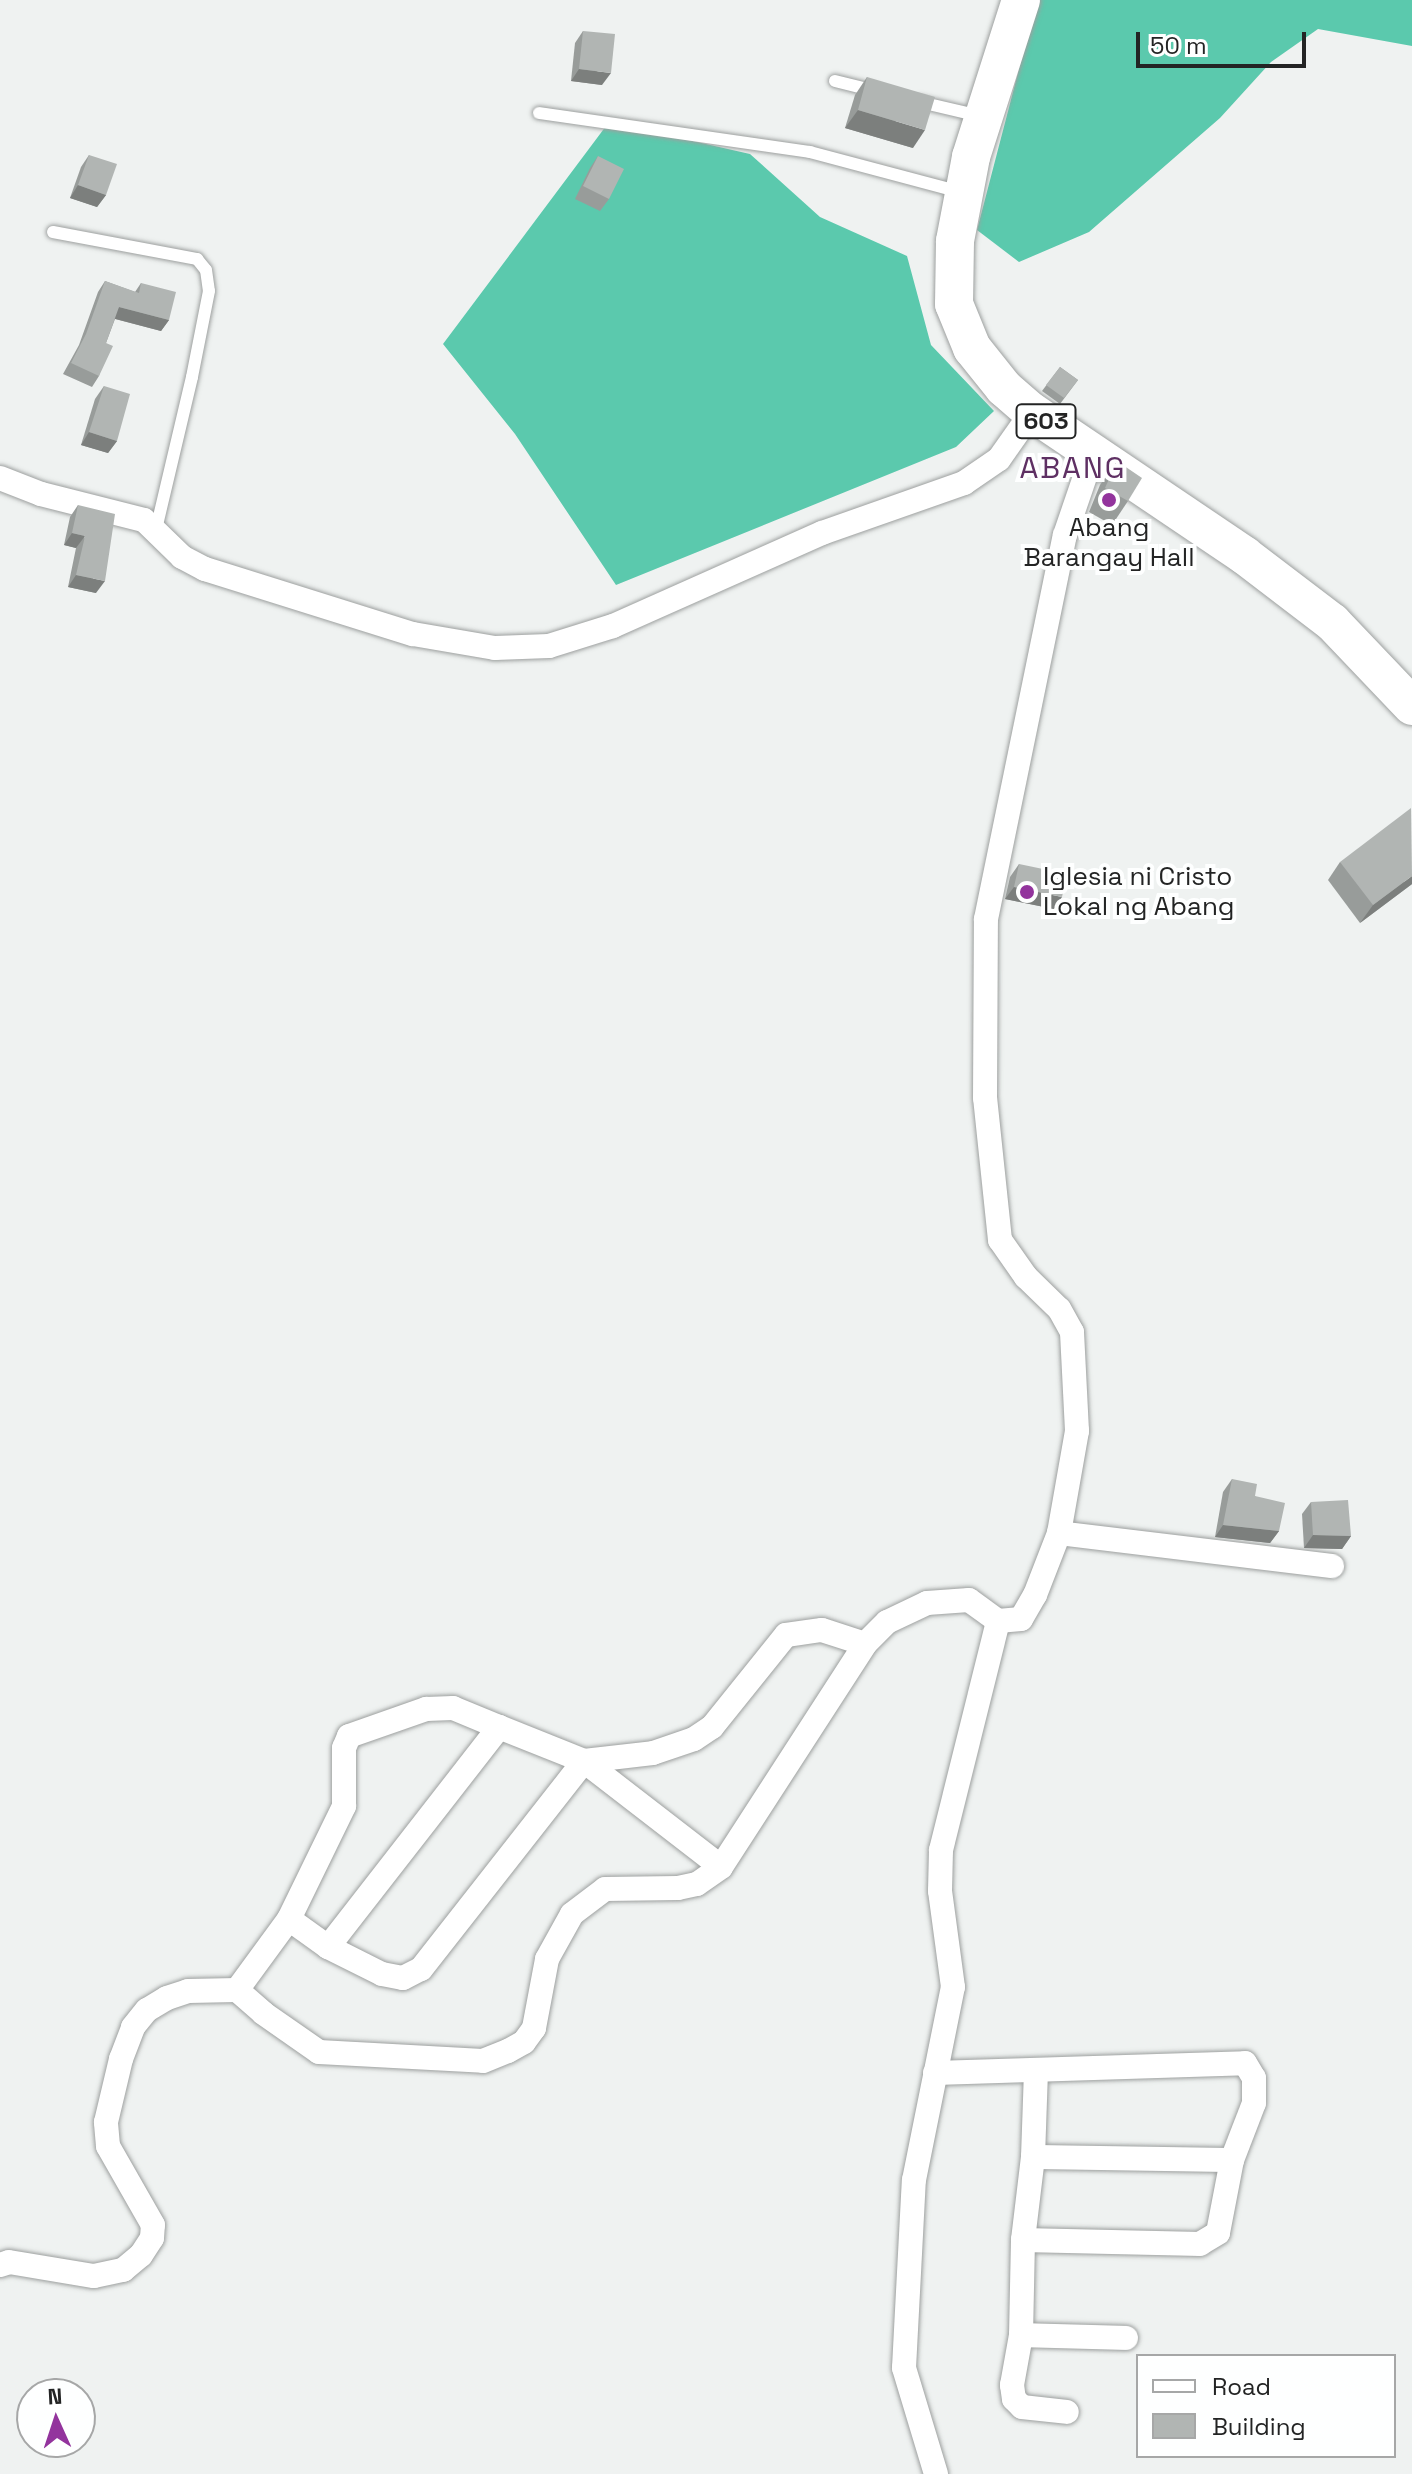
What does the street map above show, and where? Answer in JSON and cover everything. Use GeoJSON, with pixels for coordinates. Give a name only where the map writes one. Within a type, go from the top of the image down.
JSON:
{"type":"FeatureCollection","features":[{"type":"Feature","properties":{"kind":"main road","name":"603"},"geometry":{"type":"LineString","coordinates":[[1021,0],[984,117],[955,241],[954,304],[972,348],[1004,388],[1032,412],[1244,555],[1332,622],[1412,706]]}},
{"type":"Feature","properties":{"kind":"street"},"geometry":{"type":"LineString","coordinates":[[0,478],[41,494],[144,520],[182,557],[205,569],[413,634],[495,648],[549,646],[613,626],[822,533],[964,483],[999,459],[1032,412]]}},
{"type":"Feature","properties":{"kind":"street"},"geometry":{"type":"LineString","coordinates":[[0,2265],[9,2262],[94,2276],[123,2270],[141,2255],[152,2238],[153,2225],[108,2146],[106,2122],[125,2048],[133,2027],[147,2010],[167,1998],[188,1991],[237,1990],[263,2013],[319,2052],[483,2061],[524,2042],[534,2028],[547,1959],[572,1914],[589,1899],[605,1889],[658,1889],[697,1884],[721,1867],[865,1644],[887,1622],[927,1603],[969,1600],[998,1621],[1021,1619],[1049,1564],[1059,1533],[1077,1431],[1072,1332],[1059,1309],[1026,1277],[1000,1240],[985,1098],[986,919],[1065,535],[1093,453]]}},
{"type":"Feature","properties":{"kind":"street"},"geometry":{"type":"LineString","coordinates":[[1059,1533],[1332,1566]]}},
{"type":"Feature","properties":{"kind":"street"},"geometry":{"type":"LineString","coordinates":[[936,2474],[904,2368],[914,2180],[953,1987],[940,1891],[941,1850],[998,1621]]}},
{"type":"Feature","properties":{"kind":"street"},"geometry":{"type":"LineString","coordinates":[[289,1919],[328,1947],[382,1974],[403,1978],[421,1969],[584,1761],[653,1753],[694,1739],[712,1727],[786,1635],[822,1630],[865,1644]]}},
{"type":"Feature","properties":{"kind":"street"},"geometry":{"type":"LineString","coordinates":[[237,1990],[289,1919],[344,1806],[344,1748],[349,1736],[426,1709],[453,1708],[584,1761],[721,1867]]}},
{"type":"Feature","properties":{"kind":"street"},"geometry":{"type":"LineString","coordinates":[[328,1947],[499,1727]]}},
{"type":"Feature","properties":{"kind":"street"},"geometry":{"type":"LineString","coordinates":[[935,2073],[1245,2063],[1254,2078],[1254,2103],[1232,2160],[1218,2233],[1200,2244],[1023,2240]]}},
{"type":"Feature","properties":{"kind":"street"},"geometry":{"type":"LineString","coordinates":[[1036,2071],[1033,2157],[1023,2240],[1021,2335],[1012,2385],[1014,2399],[1022,2407],[1067,2412]]}},
{"type":"Feature","properties":{"kind":"street"},"geometry":{"type":"LineString","coordinates":[[1033,2157],[1232,2160]]}},
{"type":"Feature","properties":{"kind":"street"},"geometry":{"type":"LineString","coordinates":[[1021,2335],[1126,2338]]}},
{"type":"Feature","properties":{"kind":"lane"},"geometry":{"type":"LineString","coordinates":[[835,81],[895,95]]}},
{"type":"Feature","properties":{"kind":"lane"},"geometry":{"type":"LineString","coordinates":[[909,99],[984,117]]}},
{"type":"Feature","properties":{"kind":"lane"},"geometry":{"type":"LineString","coordinates":[[539,113],[810,152],[965,193]]}},
{"type":"Feature","properties":{"kind":"lane"},"geometry":{"type":"LineString","coordinates":[[53,232],[197,259],[206,270],[209,291],[156,529]]}},
{"type":"Feature","properties":{"kind":"green space"},"geometry":{"type":"Polygon","coordinates":[[[1037,0],[1412,0],[1412,46],[1318,29],[1271,62],[1220,118],[1089,232],[1019,262],[977,230],[1037,0]]]}},
{"type":"Feature","properties":{"kind":"green space"},"geometry":{"type":"Polygon","coordinates":[[[609,122],[750,154],[820,217],[907,256],[931,345],[994,411],[956,447],[616,585],[515,434],[443,344],[609,122]]]}},
{"type":"Feature","properties":{"kind":"building"},"geometry":{"type":"Polygon","coordinates":[[[583,31],[615,34],[611,73],[579,69],[583,31]]]}},
{"type":"Feature","properties":{"kind":"building"},"geometry":{"type":"Polygon","coordinates":[[[867,77],[935,97],[925,130],[858,110],[867,77]]]}},
{"type":"Feature","properties":{"kind":"building"},"geometry":{"type":"Polygon","coordinates":[[[89,155],[117,164],[106,195],[78,185],[89,155]]]}},
{"type":"Feature","properties":{"kind":"building"},"geometry":{"type":"Polygon","coordinates":[[[598,156],[624,169],[609,199],[583,186],[598,156]]]}},
{"type":"Feature","properties":{"kind":"building"},"geometry":{"type":"Polygon","coordinates":[[[105,281],[139,293],[141,283],[176,292],[169,320],[119,307],[106,343],[113,346],[99,376],[71,363],[86,334],[105,281]]]}},
{"type":"Feature","properties":{"kind":"building"},"geometry":{"type":"Polygon","coordinates":[[[1060,367],[1078,380],[1064,398],[1046,385],[1060,367]]]}},
{"type":"Feature","properties":{"kind":"building"},"geometry":{"type":"Polygon","coordinates":[[[104,386],[130,394],[117,441],[89,432],[104,386]]]}},
{"type":"Feature","properties":{"kind":"building"},"geometry":{"type":"Polygon","coordinates":[[[1117,461],[1142,478],[1128,501],[1105,488],[1117,461]]]}},
{"type":"Feature","properties":{"kind":"building"},"geometry":{"type":"Polygon","coordinates":[[[78,505],[115,514],[105,581],[76,575],[85,536],[72,533],[78,505]]]}},
{"type":"Feature","properties":{"kind":"building"},"geometry":{"type":"Polygon","coordinates":[[[1411,808],[1412,876],[1373,905],[1340,862],[1411,808]]]}},
{"type":"Feature","properties":{"kind":"building"},"geometry":{"type":"Polygon","coordinates":[[[1019,864],[1067,874],[1062,897],[1014,887],[1019,864]]]}},
{"type":"Feature","properties":{"kind":"building"},"geometry":{"type":"Polygon","coordinates":[[[1232,1479],[1257,1484],[1255,1496],[1285,1503],[1279,1531],[1223,1525],[1232,1479]]]}},
{"type":"Feature","properties":{"kind":"building"},"geometry":{"type":"Polygon","coordinates":[[[1348,1500],[1351,1536],[1313,1535],[1311,1502],[1348,1500]]]}},
{"type":"Feature","properties":{"kind":"place","name":"Abang Barangay Hall"},"geometry":{"type":"Point","coordinates":[1109,500]}},
{"type":"Feature","properties":{"kind":"place","name":"Iglesia ni Cristo Lokal ng Abang"},"geometry":{"type":"Point","coordinates":[1027,892]}},
{"type":"Feature","properties":{"kind":"district","name":"ABANG"},"geometry":{"type":"Point","coordinates":[1073,468]}}]}
